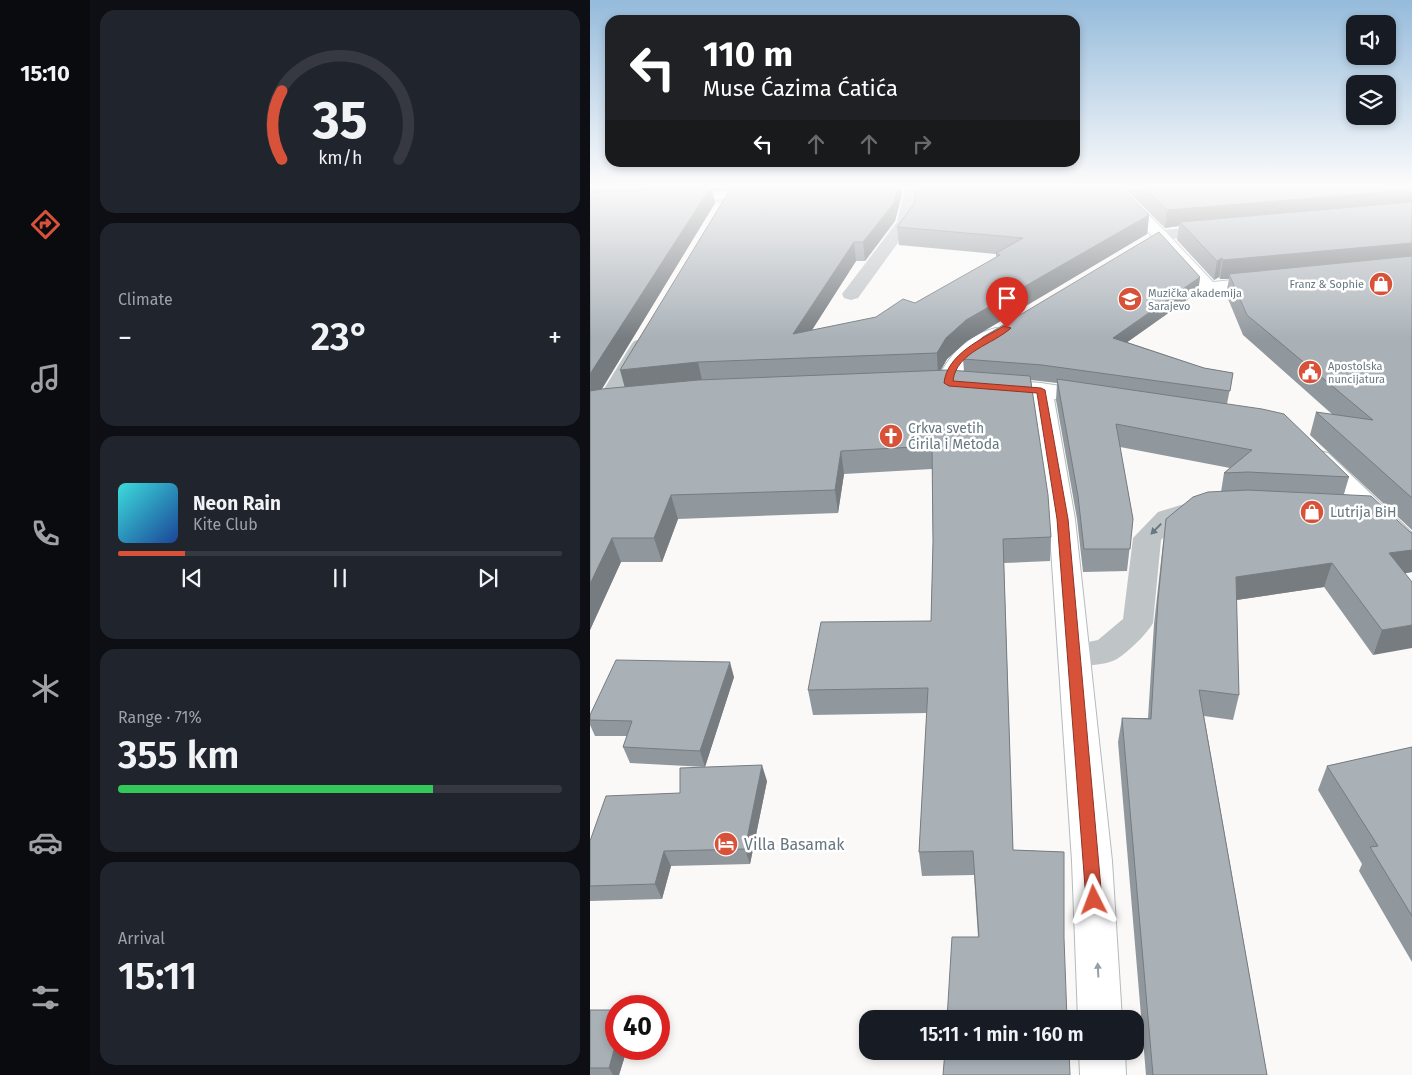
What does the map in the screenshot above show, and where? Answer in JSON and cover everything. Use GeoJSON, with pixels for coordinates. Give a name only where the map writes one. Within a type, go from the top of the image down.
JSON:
{"type":"FeatureCollection","features":[{"type":"Feature","properties":{"kind":"street"},"geometry":{"type":"LineString","coordinates":[[851,294],[893,238]]}},
{"type":"Feature","properties":{"kind":"street"},"geometry":{"type":"LineString","coordinates":[[1141,246],[1155,238]]}},
{"type":"Feature","properties":{"kind":"street"},"geometry":{"type":"LineString","coordinates":[[1163,238],[1208,288],[1278,281]]}},
{"type":"Feature","properties":{"kind":"street"},"geometry":{"type":"LineString","coordinates":[[1015,323],[975,347],[959,360],[950,373],[939,383],[1041,390],[1118,401]]}},
{"type":"Feature","properties":{"kind":"street"},"geometry":{"type":"LineString","coordinates":[[599,404],[649,332]]}},
{"type":"Feature","properties":{"kind":"street"},"geometry":{"type":"LineString","coordinates":[[1041,390],[1062,519],[1075,655],[1092,861],[1100,1010]]}},
{"type":"Feature","properties":{"kind":"street"},"geometry":{"type":"LineString","coordinates":[[599,404],[636,399]]}},
{"type":"Feature","properties":{"kind":"street"},"geometry":{"type":"LineString","coordinates":[[1301,442],[1412,549]]}},
{"type":"Feature","properties":{"kind":"street"},"geometry":{"type":"LineString","coordinates":[[1075,655],[1106,651],[1138,623],[1147,538],[1167,518],[1200,506],[1226,505]]}},
{"type":"Feature","properties":{"kind":"street"},"geometry":{"type":"LineString","coordinates":[[1336,508],[1373,510]]}},
{"type":"Feature","properties":{"kind":"street"},"geometry":{"type":"LineString","coordinates":[[1102,1060],[1103,1075]]}},
{"type":"Feature","properties":{"kind":"building"},"geometry":{"type":"Polygon","coordinates":[[[590,238],[678,238],[590,374],[590,238]]]}},
{"type":"Feature","properties":{"kind":"building"},"geometry":{"type":"Polygon","coordinates":[[[700,238],[866,238],[863,242],[854,242],[793,334],[876,317],[903,299],[915,303],[1000,255],[996,253],[1023,238],[1109,238],[966,320],[946,338],[937,353],[698,362],[620,370],[700,238]]]}},
{"type":"Feature","properties":{"kind":"building"},"geometry":{"type":"Polygon","coordinates":[[[1149,238],[1165,238],[1200,277],[1113,338],[1204,368],[1233,373],[1230,391],[1042,365],[963,359],[966,352],[983,337],[1149,238]]]}},
{"type":"Feature","properties":{"kind":"building"},"geometry":{"type":"Polygon","coordinates":[[[1195,238],[1412,238],[1412,243],[1223,260],[1222,258],[1217,261],[1195,238]]]}},
{"type":"Feature","properties":{"kind":"building"},"geometry":{"type":"Polygon","coordinates":[[[1412,256],[1412,498],[1316,412],[1373,420],[1247,315],[1229,274],[1412,256]]]}},
{"type":"Feature","properties":{"kind":"building"},"geometry":{"type":"Polygon","coordinates":[[[948,370],[1030,376],[1048,495],[1051,537],[1003,539],[1013,850],[1064,852],[1067,1010],[948,1010],[952,937],[979,937],[973,851],[919,852],[928,688],[808,690],[821,622],[931,621],[933,542],[932,446],[841,451],[835,490],[671,495],[654,538],[612,538],[590,584],[590,391],[698,380],[948,370]]]}},
{"type":"Feature","properties":{"kind":"building"},"geometry":{"type":"Polygon","coordinates":[[[1057,379],[1262,409],[1284,414],[1349,477],[1248,472],[1224,473],[1252,450],[1116,424],[1133,519],[1130,549],[1084,549],[1078,496],[1057,379]]]}},
{"type":"Feature","properties":{"kind":"building"},"geometry":{"type":"Polygon","coordinates":[[[1248,490],[1371,496],[1412,533],[1412,550],[1389,553],[1412,582],[1412,625],[1382,630],[1332,563],[1236,577],[1239,695],[1199,690],[1267,1075],[1153,1075],[1122,718],[1151,719],[1158,600],[1166,519],[1193,497],[1208,492],[1248,490]]]}},
{"type":"Feature","properties":{"kind":"building"},"geometry":{"type":"Polygon","coordinates":[[[616,660],[730,662],[700,751],[623,747],[632,721],[590,720],[590,715],[616,660]]]}},
{"type":"Feature","properties":{"kind":"building"},"geometry":{"type":"Polygon","coordinates":[[[1412,747],[1412,916],[1370,847],[1378,846],[1327,766],[1412,747]]]}},
{"type":"Feature","properties":{"kind":"building"},"geometry":{"type":"Polygon","coordinates":[[[762,765],[745,849],[664,851],[655,884],[590,886],[590,841],[606,796],[680,793],[680,768],[762,765]]]}},
{"type":"Feature","properties":{"kind":"building"},"geometry":{"type":"Polygon","coordinates":[[[590,1010],[605,1010],[605,1060],[611,1060],[609,1068],[590,1068],[590,1010]]]}},
{"type":"Feature","properties":{"kind":"building"},"geometry":{"type":"Polygon","coordinates":[[[944,1060],[1069,1060],[1070,1075],[943,1075],[944,1060]]]}},
{"type":"Feature","properties":{"kind":"place","name":"Franz & Sophie"},"geometry":{"type":"Point","coordinates":[1381,284]}},
{"type":"Feature","properties":{"kind":"place","name":"Muzička akademija Sarajevo"},"geometry":{"type":"Point","coordinates":[1130,299]}},
{"type":"Feature","properties":{"kind":"place","name":"Apostolska nuncijatura"},"geometry":{"type":"Point","coordinates":[1310,372]}},
{"type":"Feature","properties":{"kind":"place","name":"Crkva svetih Ćirila i Metoda"},"geometry":{"type":"Point","coordinates":[891,436]}},
{"type":"Feature","properties":{"kind":"place","name":"Lutrija BiH"},"geometry":{"type":"Point","coordinates":[1312,512]}},
{"type":"Feature","properties":{"kind":"place","name":"Villa Basamak"},"geometry":{"type":"Point","coordinates":[726,844]}},
{"type":"Feature","properties":{"kind":"route"},"geometry":{"type":"LineString","coordinates":[[1007,328],[975,347],[959,360],[950,373],[949,383],[1041,390],[1062,519],[1075,655],[1094,900]]}}]}
